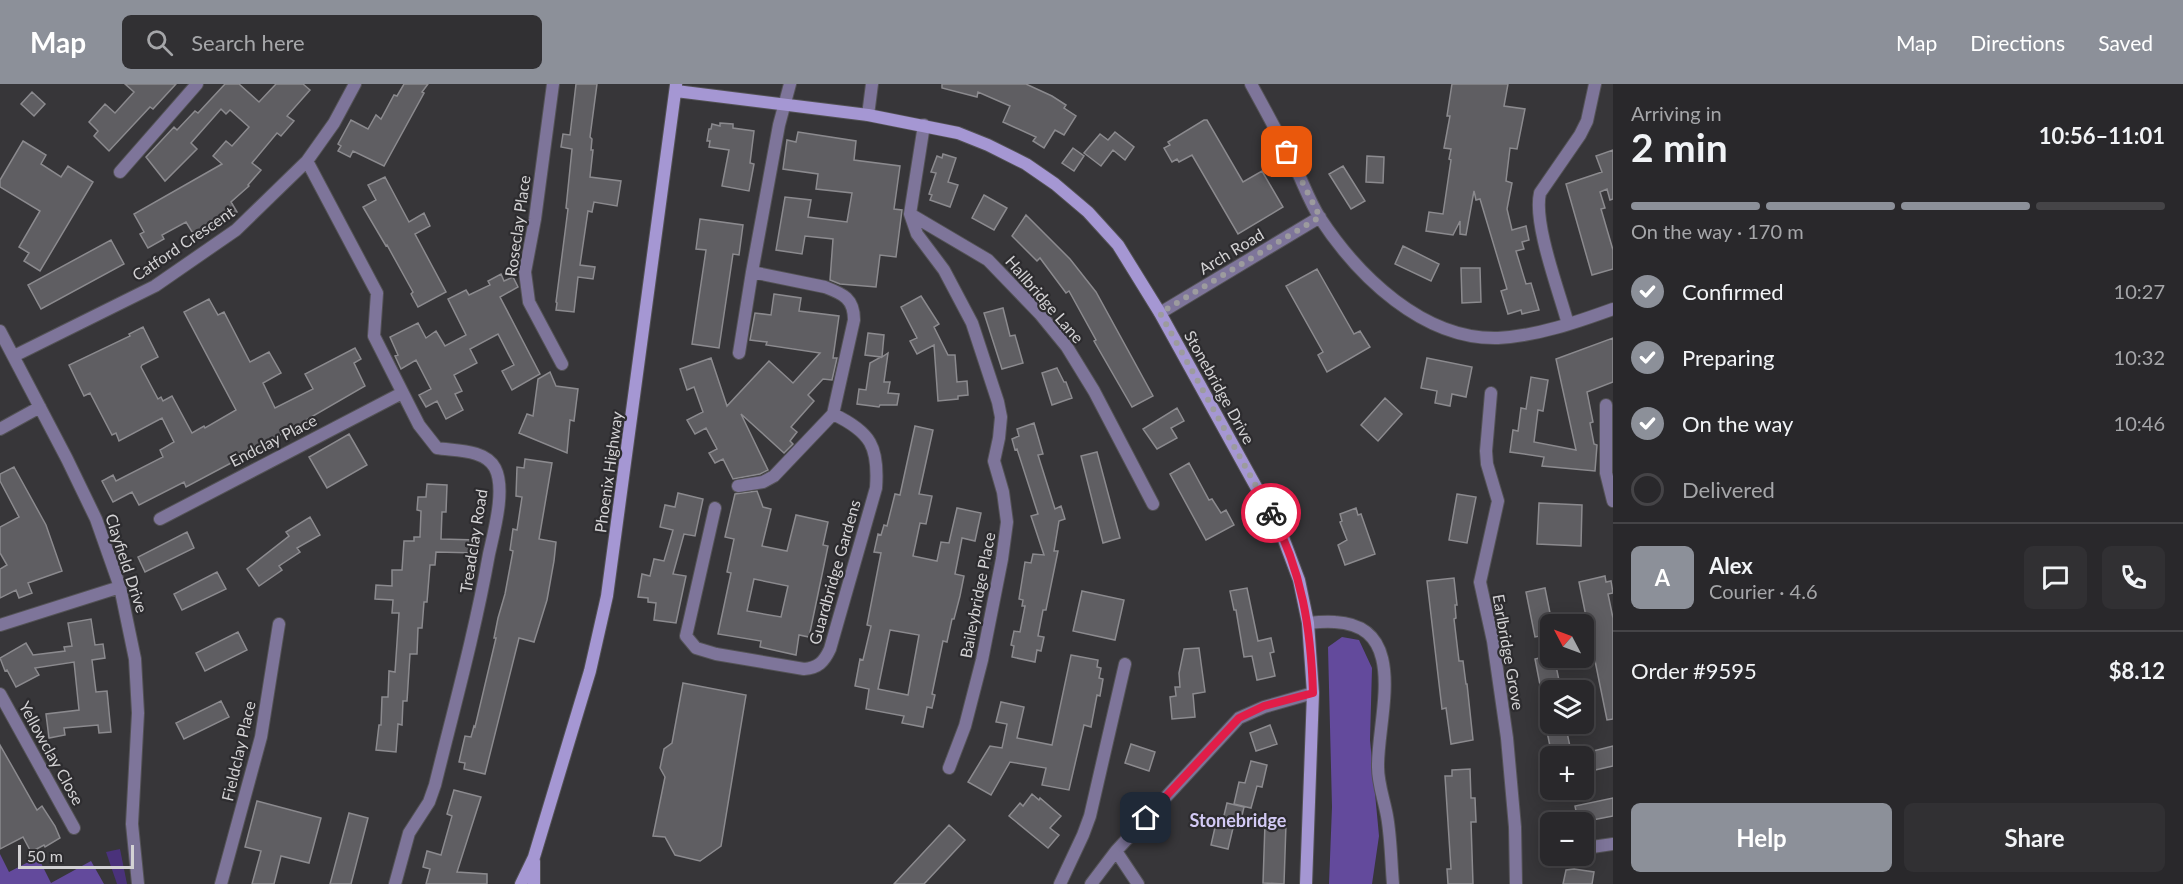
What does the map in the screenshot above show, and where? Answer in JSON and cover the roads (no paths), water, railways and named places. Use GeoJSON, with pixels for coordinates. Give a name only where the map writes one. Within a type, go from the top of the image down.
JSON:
{"type":"FeatureCollection","features":[{"type":"Feature","properties":{"kind":"street"},"geometry":{"type":"LineString","coordinates":[[120,172],[197,84]]}},
{"type":"Feature","properties":{"kind":"street","name":"Catford Crescent"},"geometry":{"type":"LineString","coordinates":[[14,356],[155,286],[236,230],[307,161],[334,123],[355,84]]}},
{"type":"Feature","properties":{"kind":"street","name":"Roseclay Place"},"geometry":{"type":"LineString","coordinates":[[553,84],[535,219],[525,272],[529,302],[562,364]]}},
{"type":"Feature","properties":{"kind":"street"},"geometry":{"type":"LineString","coordinates":[[739,353],[752,272],[790,84]]}},
{"type":"Feature","properties":{"kind":"street"},"geometry":{"type":"LineString","coordinates":[[868,115],[872,84]]}},
{"type":"Feature","properties":{"kind":"street"},"geometry":{"type":"LineString","coordinates":[[1251,84],[1320,217],[1345,250],[1389,297],[1415,314],[1443,327],[1496,338],[1569,324],[1613,309]]}},
{"type":"Feature","properties":{"kind":"street"},"geometry":{"type":"LineString","coordinates":[[1569,324],[1542,231],[1538,202],[1540,193],[1587,121],[1595,84]]}},
{"type":"Feature","properties":{"kind":"street","name":"Stonebridge Drive"},"geometry":{"type":"LineString","coordinates":[[676,88],[868,115],[958,133],[1026,164],[1055,184],[1088,212],[1118,245],[1160,313],[1281,532],[1299,580],[1308,623],[1313,693],[1306,884]]}},
{"type":"Feature","properties":{"kind":"street","name":"Phoenix Highway"},"geometry":{"type":"LineString","coordinates":[[521,884],[534,857],[590,671],[607,596],[676,88]]}},
{"type":"Feature","properties":{"kind":"street"},"geometry":{"type":"LineString","coordinates":[[910,214],[924,125]]}},
{"type":"Feature","properties":{"kind":"street","name":"Treadclay Road"},"geometry":{"type":"LineString","coordinates":[[307,161],[377,293],[374,336],[419,425],[437,448],[468,452],[488,459],[495,468],[500,484],[496,521],[477,620],[435,785],[429,802],[409,833],[395,884]]}},
{"type":"Feature","properties":{"kind":"street","name":"Hallbridge Lane"},"geometry":{"type":"LineString","coordinates":[[910,214],[988,260],[1054,330],[1082,369],[1153,504]]}},
{"type":"Feature","properties":{"kind":"street","name":"Baileybridge Place"},"geometry":{"type":"LineString","coordinates":[[910,214],[917,234],[944,270],[972,323],[998,402],[1001,427],[994,461],[1003,492],[1007,522],[1002,559],[982,660],[965,726],[949,768]]}},
{"type":"Feature","properties":{"kind":"street","name":"Arch Road"},"geometry":{"type":"LineString","coordinates":[[1160,313],[1320,217]]}},
{"type":"Feature","properties":{"kind":"street"},"geometry":{"type":"LineString","coordinates":[[738,486],[763,482],[774,476],[833,414],[854,320],[854,309],[848,299],[825,287],[752,272]]}},
{"type":"Feature","properties":{"kind":"street","name":"Clayfield Drive"},"geometry":{"type":"LineString","coordinates":[[0,331],[96,519],[120,587],[135,659],[138,713],[132,824],[138,884]]}},
{"type":"Feature","properties":{"kind":"street","name":"Endclay Place"},"geometry":{"type":"LineString","coordinates":[[160,519],[402,393]]}},
{"type":"Feature","properties":{"kind":"street","name":"Earlbridge Grove"},"geometry":{"type":"LineString","coordinates":[[1491,393],[1486,451],[1498,501],[1480,582],[1493,640],[1507,738],[1515,827],[1516,884]]}},
{"type":"Feature","properties":{"kind":"street"},"geometry":{"type":"LineString","coordinates":[[1606,405],[1606,473],[1613,501]]}},
{"type":"Feature","properties":{"kind":"street"},"geometry":{"type":"LineString","coordinates":[[0,429],[40,407]]}},
{"type":"Feature","properties":{"kind":"street","name":"Guardbridge Gardens"},"geometry":{"type":"LineString","coordinates":[[715,508],[686,636],[696,648],[716,654],[804,669],[814,668],[825,660],[830,648],[876,488],[877,467],[873,445],[853,423],[833,414]]}},
{"type":"Feature","properties":{"kind":"street"},"geometry":{"type":"LineString","coordinates":[[0,626],[120,587]]}},
{"type":"Feature","properties":{"kind":"street"},"geometry":{"type":"LineString","coordinates":[[1308,623],[1337,622],[1356,627],[1370,634],[1381,652],[1384,668],[1384,693],[1377,768],[1388,817],[1393,884]]}},
{"type":"Feature","properties":{"kind":"street","name":"Fieldclay Place"},"geometry":{"type":"LineString","coordinates":[[221,884],[261,737],[279,624]]}},
{"type":"Feature","properties":{"kind":"street"},"geometry":{"type":"LineString","coordinates":[[1060,884],[1090,816],[1125,664]]}},
{"type":"Feature","properties":{"kind":"street"},"geometry":{"type":"LineString","coordinates":[[1091,884],[1116,851],[1239,718],[1264,706],[1313,693]]}},
{"type":"Feature","properties":{"kind":"street","name":"Yellowclay Close"},"geometry":{"type":"LineString","coordinates":[[0,694],[74,828]]}},
{"type":"Feature","properties":{"kind":"street"},"geometry":{"type":"LineString","coordinates":[[1594,847],[1613,844]]}},
{"type":"Feature","properties":{"kind":"street"},"geometry":{"type":"LineString","coordinates":[[1116,851],[1138,884]]}},
{"type":"Feature","properties":{"kind":"street","name":"Phoenix Highway"},"geometry":{"type":"LineString","coordinates":[[534,857],[534,884]]}},
{"type":"Feature","properties":{"kind":"district","name":"Stonebridge"},"geometry":{"type":"Point","coordinates":[1238,820]}}]}
